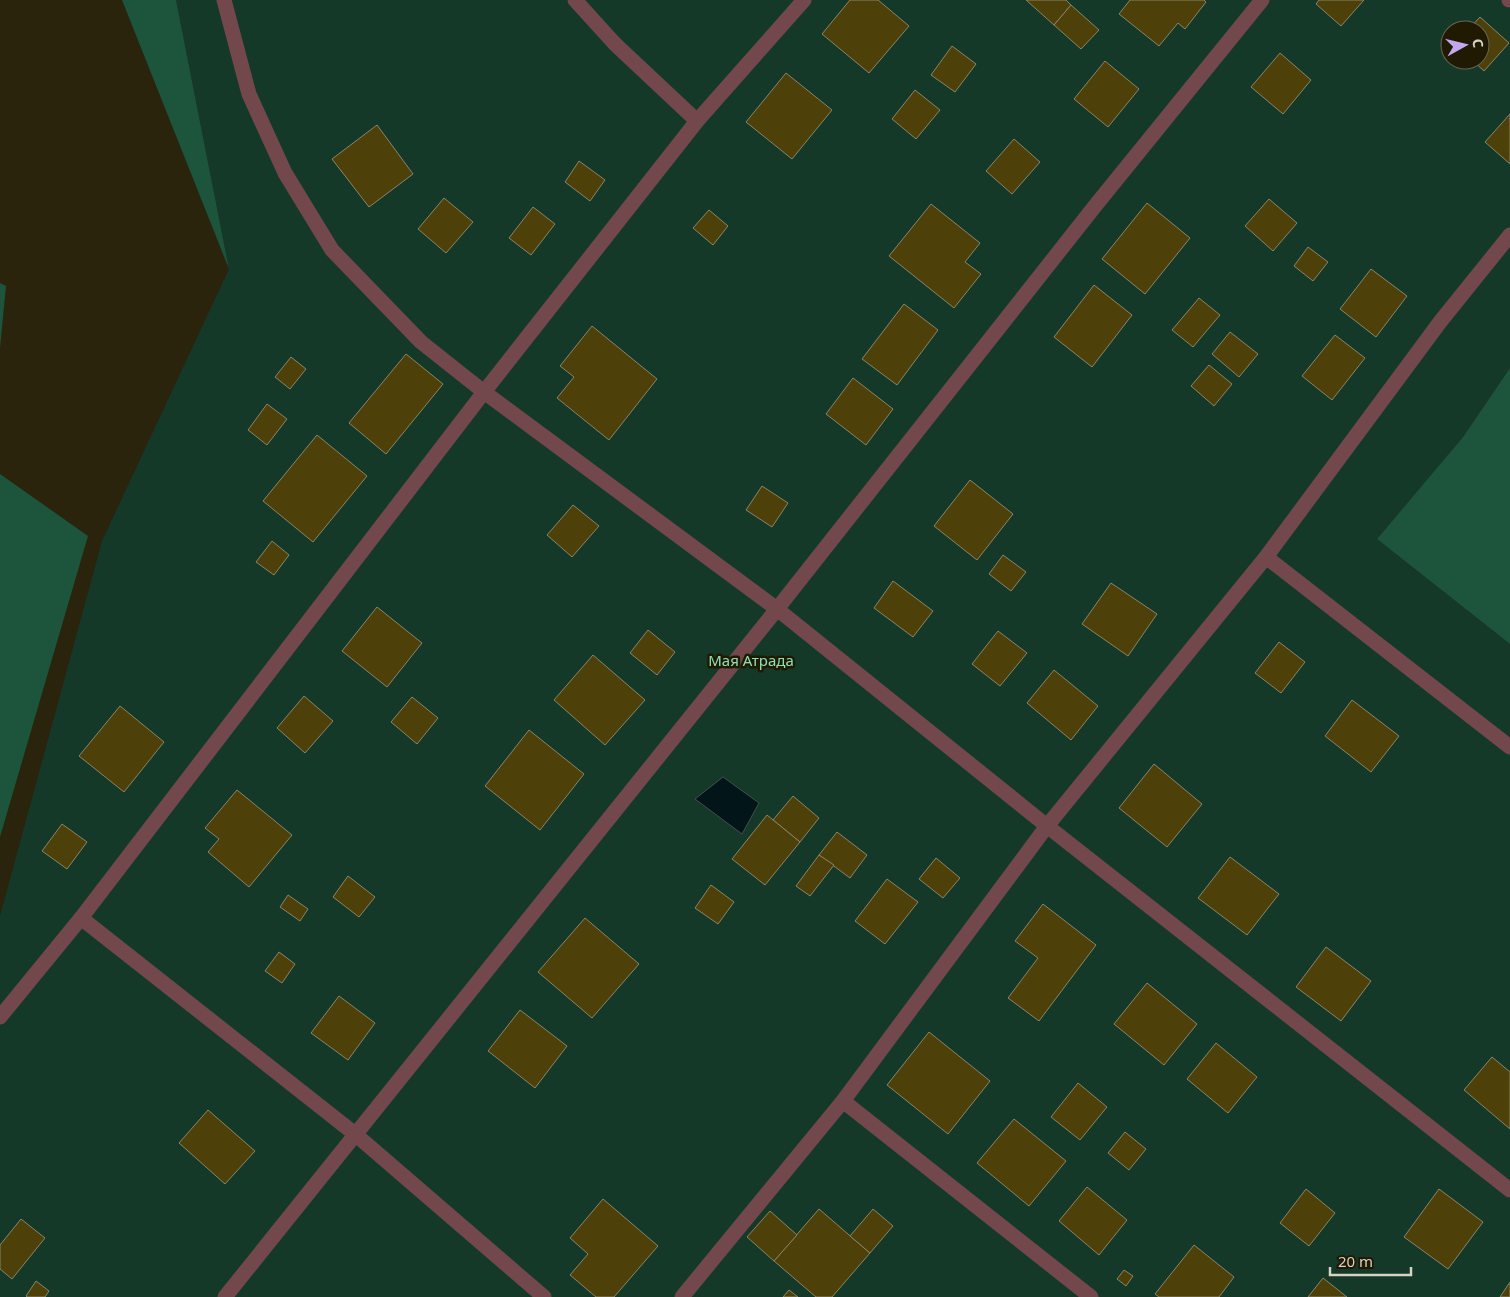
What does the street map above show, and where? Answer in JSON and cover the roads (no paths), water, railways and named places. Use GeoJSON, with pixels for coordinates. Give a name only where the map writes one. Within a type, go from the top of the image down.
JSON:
{"type":"FeatureCollection","features":[{"type":"Feature","properties":{"kind":"street"},"geometry":{"type":"LineString","coordinates":[[224,0],[249,94],[285,173],[332,250],[421,342],[484,392],[777,609],[1047,826],[1510,1190]]}},
{"type":"Feature","properties":{"kind":"street"},"geometry":{"type":"LineString","coordinates":[[575,0],[615,44],[696,121]]}},
{"type":"Feature","properties":{"kind":"street"},"geometry":{"type":"LineString","coordinates":[[0,1017],[81,918],[484,392],[696,121],[804,0]]}},
{"type":"Feature","properties":{"kind":"street"},"geometry":{"type":"LineString","coordinates":[[225,1297],[777,609],[1095,206],[1262,0]]}},
{"type":"Feature","properties":{"kind":"street"},"geometry":{"type":"LineString","coordinates":[[682,1297],[843,1101],[1047,826],[1266,557],[1434,330],[1510,235]]}},
{"type":"Feature","properties":{"kind":"street"},"geometry":{"type":"LineString","coordinates":[[1266,557],[1510,747]]}},
{"type":"Feature","properties":{"kind":"street"},"geometry":{"type":"LineString","coordinates":[[81,918],[355,1134],[544,1297]]}},
{"type":"Feature","properties":{"kind":"street"},"geometry":{"type":"LineString","coordinates":[[843,1101],[1091,1297]]}},
{"type":"Feature","properties":{"kind":"park label","name":"Мая Атрада"},"geometry":{"type":"Point","coordinates":[751,660]}}]}
